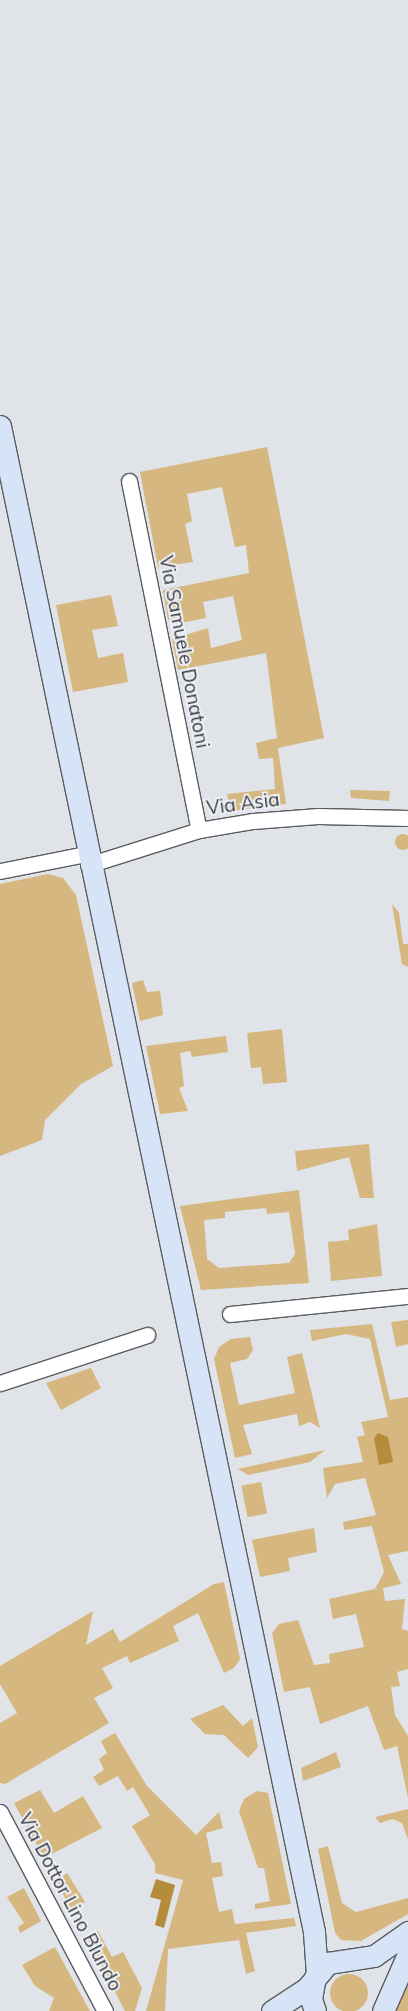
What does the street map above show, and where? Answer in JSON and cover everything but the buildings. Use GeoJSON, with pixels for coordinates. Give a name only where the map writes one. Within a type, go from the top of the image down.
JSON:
{"type":"FeatureCollection","features":[{"type":"Feature","properties":{"kind":"main road"},"geometry":{"type":"LineString","coordinates":[[0,426],[87,860],[314,1932],[316,1976],[312,1999],[315,2011]]}},
{"type":"Feature","properties":{"kind":"main road"},"geometry":{"type":"LineString","coordinates":[[314,1932],[330,1949],[378,1970],[386,2002]]}},
{"type":"Feature","properties":{"kind":"main road"},"geometry":{"type":"LineString","coordinates":[[272,2011],[316,1976],[328,1963],[388,1950],[408,1932]]}},
{"type":"Feature","properties":{"kind":"main road"},"geometry":{"type":"LineString","coordinates":[[386,2002],[408,1954]]}},
{"type":"Feature","properties":{"kind":"street","name":"Via Samuele Donatoni"},"geometry":{"type":"LineString","coordinates":[[129,481],[199,830]]}},
{"type":"Feature","properties":{"kind":"street","name":"Via Asia"},"geometry":{"type":"LineString","coordinates":[[0,871],[87,860],[199,830],[318,816],[408,818]]}},
{"type":"Feature","properties":{"kind":"street"},"geometry":{"type":"LineString","coordinates":[[230,1314],[408,1296]]}},
{"type":"Feature","properties":{"kind":"street"},"geometry":{"type":"LineString","coordinates":[[0,1383],[147,1335]]}},
{"type":"Feature","properties":{"kind":"street","name":"Via Dottor Lino Blundo"},"geometry":{"type":"LineString","coordinates":[[0,1812],[105,2011]]}},
{"type":"Feature","properties":{"kind":"shaded area"},"geometry":{"type":"Polygon","coordinates":[[[267,447],[324,738],[278,748],[286,804],[231,811],[227,794],[275,789],[273,758],[259,759],[256,743],[277,738],[266,653],[178,670],[172,639],[208,628],[211,648],[242,640],[233,596],[203,602],[206,618],[186,622],[168,620],[163,590],[249,573],[246,545],[235,547],[222,487],[187,494],[192,521],[185,524],[193,562],[158,567],[140,472],[267,447]]]}},
{"type":"Feature","properties":{"kind":"shaded area"},"geometry":{"type":"Polygon","coordinates":[[[111,595],[118,626],[92,630],[98,658],[123,653],[128,682],[73,692],[56,605],[111,595]]]}},
{"type":"Feature","properties":{"kind":"shaded area"},"geometry":{"type":"Polygon","coordinates":[[[350,790],[390,791],[389,801],[351,798],[350,790]]]}},
{"type":"Feature","properties":{"kind":"shaded area"},"geometry":{"type":"Polygon","coordinates":[[[403,834],[409,836],[411,842],[409,848],[403,850],[397,848],[395,842],[397,836],[403,834]]]}},
{"type":"Feature","properties":{"kind":"shaded area"},"geometry":{"type":"Polygon","coordinates":[[[48,874],[63,878],[76,895],[113,1066],[81,1084],[45,1120],[42,1140],[0,1156],[0,884],[48,874]]]}},
{"type":"Feature","properties":{"kind":"shaded area"},"geometry":{"type":"Polygon","coordinates":[[[392,904],[399,913],[403,944],[408,944],[408,967],[402,964],[392,904]]]}},
{"type":"Feature","properties":{"kind":"shaded area"},"geometry":{"type":"Polygon","coordinates":[[[143,980],[147,992],[160,991],[163,1015],[140,1021],[132,983],[143,980]]]}},
{"type":"Feature","properties":{"kind":"shaded area"},"geometry":{"type":"Polygon","coordinates":[[[282,1029],[287,1082],[263,1084],[261,1067],[251,1068],[247,1033],[282,1029]]]}},
{"type":"Feature","properties":{"kind":"shaded area"},"geometry":{"type":"Polygon","coordinates":[[[226,1036],[228,1052],[192,1057],[190,1051],[180,1053],[184,1086],[179,1088],[188,1111],[160,1114],[146,1046],[226,1036]]]}},
{"type":"Feature","properties":{"kind":"shaded area"},"geometry":{"type":"Polygon","coordinates":[[[369,1144],[374,1198],[360,1198],[349,1157],[297,1171],[295,1151],[369,1144]]]}},
{"type":"Feature","properties":{"kind":"shaded area"},"geometry":{"type":"Polygon","coordinates":[[[299,1190],[309,1283],[201,1290],[180,1206],[299,1190]],[[266,1208],[225,1212],[225,1218],[204,1220],[207,1259],[219,1268],[289,1263],[295,1254],[289,1212],[267,1214],[266,1208]]]}},
{"type":"Feature","properties":{"kind":"shaded area"},"geometry":{"type":"Polygon","coordinates":[[[377,1224],[382,1276],[331,1281],[328,1242],[349,1240],[348,1230],[377,1224]]]}},
{"type":"Feature","properties":{"kind":"shaded area"},"geometry":{"type":"Polygon","coordinates":[[[408,1320],[408,1344],[396,1347],[391,1322],[408,1320]]]}},
{"type":"Feature","properties":{"kind":"shaded area"},"geometry":{"type":"Polygon","coordinates":[[[372,1324],[390,1400],[408,1397],[408,1551],[388,1555],[401,1584],[383,1588],[385,1601],[405,1599],[402,1629],[408,1631],[408,1669],[397,1672],[400,1686],[391,1687],[395,1715],[408,1736],[408,1798],[397,1746],[384,1750],[368,1706],[320,1724],[310,1687],[284,1692],[272,1633],[279,1624],[298,1620],[314,1665],[330,1663],[329,1654],[364,1647],[356,1614],[333,1619],[329,1599],[375,1589],[384,1572],[372,1526],[344,1530],[343,1522],[376,1515],[365,1478],[335,1484],[327,1498],[323,1468],[363,1462],[357,1437],[365,1435],[361,1422],[388,1417],[370,1339],[346,1334],[312,1341],[310,1330],[372,1324]]]}},
{"type":"Feature","properties":{"kind":"shaded area"},"geometry":{"type":"Polygon","coordinates":[[[250,1337],[253,1350],[247,1359],[230,1363],[239,1405],[295,1393],[287,1357],[302,1353],[320,1428],[310,1422],[299,1426],[297,1414],[243,1425],[252,1454],[235,1458],[214,1359],[219,1347],[231,1339],[250,1337]]]}},
{"type":"Feature","properties":{"kind":"shaded area"},"geometry":{"type":"Polygon","coordinates":[[[91,1368],[101,1388],[61,1410],[46,1383],[91,1368]]]}},
{"type":"Feature","properties":{"kind":"shaded area"},"geometry":{"type":"Polygon","coordinates":[[[378,1433],[388,1437],[393,1462],[379,1465],[374,1438],[378,1433]]]}},
{"type":"Feature","properties":{"kind":"shaded area"},"geometry":{"type":"Polygon","coordinates":[[[325,1450],[310,1462],[248,1475],[238,1469],[325,1450]]]}},
{"type":"Feature","properties":{"kind":"shaded area"},"geometry":{"type":"Polygon","coordinates":[[[261,1482],[267,1513],[247,1517],[241,1486],[261,1482]]]}},
{"type":"Feature","properties":{"kind":"shaded area"},"geometry":{"type":"Polygon","coordinates":[[[314,1528],[317,1552],[288,1558],[290,1571],[260,1577],[252,1540],[314,1528]]]}},
{"type":"Feature","properties":{"kind":"shaded area"},"geometry":{"type":"Polygon","coordinates":[[[224,1582],[240,1659],[234,1668],[224,1673],[198,1613],[173,1626],[179,1641],[130,1663],[127,1656],[102,1668],[113,1688],[94,1698],[109,1723],[5,1784],[0,1783],[0,1723],[17,1713],[0,1684],[0,1666],[93,1611],[86,1645],[113,1629],[120,1642],[214,1584],[224,1582]]]}},
{"type":"Feature","properties":{"kind":"shaded area"},"geometry":{"type":"Polygon","coordinates":[[[223,1705],[243,1726],[252,1718],[258,1747],[248,1758],[224,1735],[205,1734],[190,1719],[223,1705]]]}},
{"type":"Feature","properties":{"kind":"shaded area"},"geometry":{"type":"Polygon","coordinates":[[[115,1733],[147,1786],[196,1835],[219,1812],[223,1828],[206,1833],[212,1863],[221,1862],[223,1876],[212,1878],[219,1912],[232,1909],[235,1924],[294,1918],[296,1926],[246,1933],[255,1971],[246,1974],[239,1940],[168,1949],[165,2011],[146,2011],[183,1880],[155,1873],[155,1864],[132,1826],[150,1815],[133,1787],[127,1791],[118,1776],[99,1786],[93,1777],[104,1770],[99,1759],[107,1753],[101,1741],[115,1733]]]}},
{"type":"Feature","properties":{"kind":"shaded area"},"geometry":{"type":"Polygon","coordinates":[[[336,1752],[341,1767],[303,1781],[301,1768],[336,1752]]]}},
{"type":"Feature","properties":{"kind":"shaded area"},"geometry":{"type":"Polygon","coordinates":[[[40,1790],[54,1813],[83,1796],[102,1828],[44,1858],[14,1803],[40,1790]]]}},
{"type":"Feature","properties":{"kind":"shaded area"},"geometry":{"type":"Polygon","coordinates":[[[257,1791],[268,1793],[291,1904],[255,1909],[255,1904],[270,1901],[264,1868],[258,1868],[239,1811],[244,1799],[257,1791]]]}},
{"type":"Feature","properties":{"kind":"shaded area"},"geometry":{"type":"Polygon","coordinates":[[[408,1809],[408,1839],[402,1823],[392,1819],[380,1823],[375,1817],[408,1809]]]}},
{"type":"Feature","properties":{"kind":"shaded area"},"geometry":{"type":"Polygon","coordinates":[[[328,1846],[342,1903],[356,1912],[408,1898],[408,1914],[361,1941],[341,1940],[335,1933],[318,1849],[328,1846]]]}},
{"type":"Feature","properties":{"kind":"shaded area"},"geometry":{"type":"Polygon","coordinates":[[[67,1873],[85,1902],[71,1909],[56,1881],[67,1873]]]}},
{"type":"Feature","properties":{"kind":"shaded area"},"geometry":{"type":"Polygon","coordinates":[[[156,1879],[175,1885],[164,1928],[155,1925],[161,1900],[150,1897],[156,1879]]]}},
{"type":"Feature","properties":{"kind":"shaded area"},"geometry":{"type":"Polygon","coordinates":[[[24,1888],[41,1921],[20,1933],[18,1927],[24,1923],[7,1897],[24,1888]]]}},
{"type":"Feature","properties":{"kind":"shaded area"},"geometry":{"type":"Polygon","coordinates":[[[98,1931],[112,1957],[123,1952],[142,1988],[135,2011],[125,2011],[86,1937],[98,1931]]]}},
{"type":"Feature","properties":{"kind":"shaded area"},"geometry":{"type":"Polygon","coordinates":[[[55,1947],[90,2011],[49,2011],[54,1998],[35,1986],[22,1965],[55,1947]]]}},
{"type":"Feature","properties":{"kind":"shaded area"},"geometry":{"type":"Polygon","coordinates":[[[349,1974],[363,1979],[368,1993],[363,2007],[349,2012],[335,2007],[330,1993],[335,1979],[349,1974]]]}},
{"type":"Feature","properties":{"kind":"shaded area"},"geometry":{"type":"Polygon","coordinates":[[[408,1974],[408,2011],[396,2011],[400,1994],[408,1974]]]}}]}
